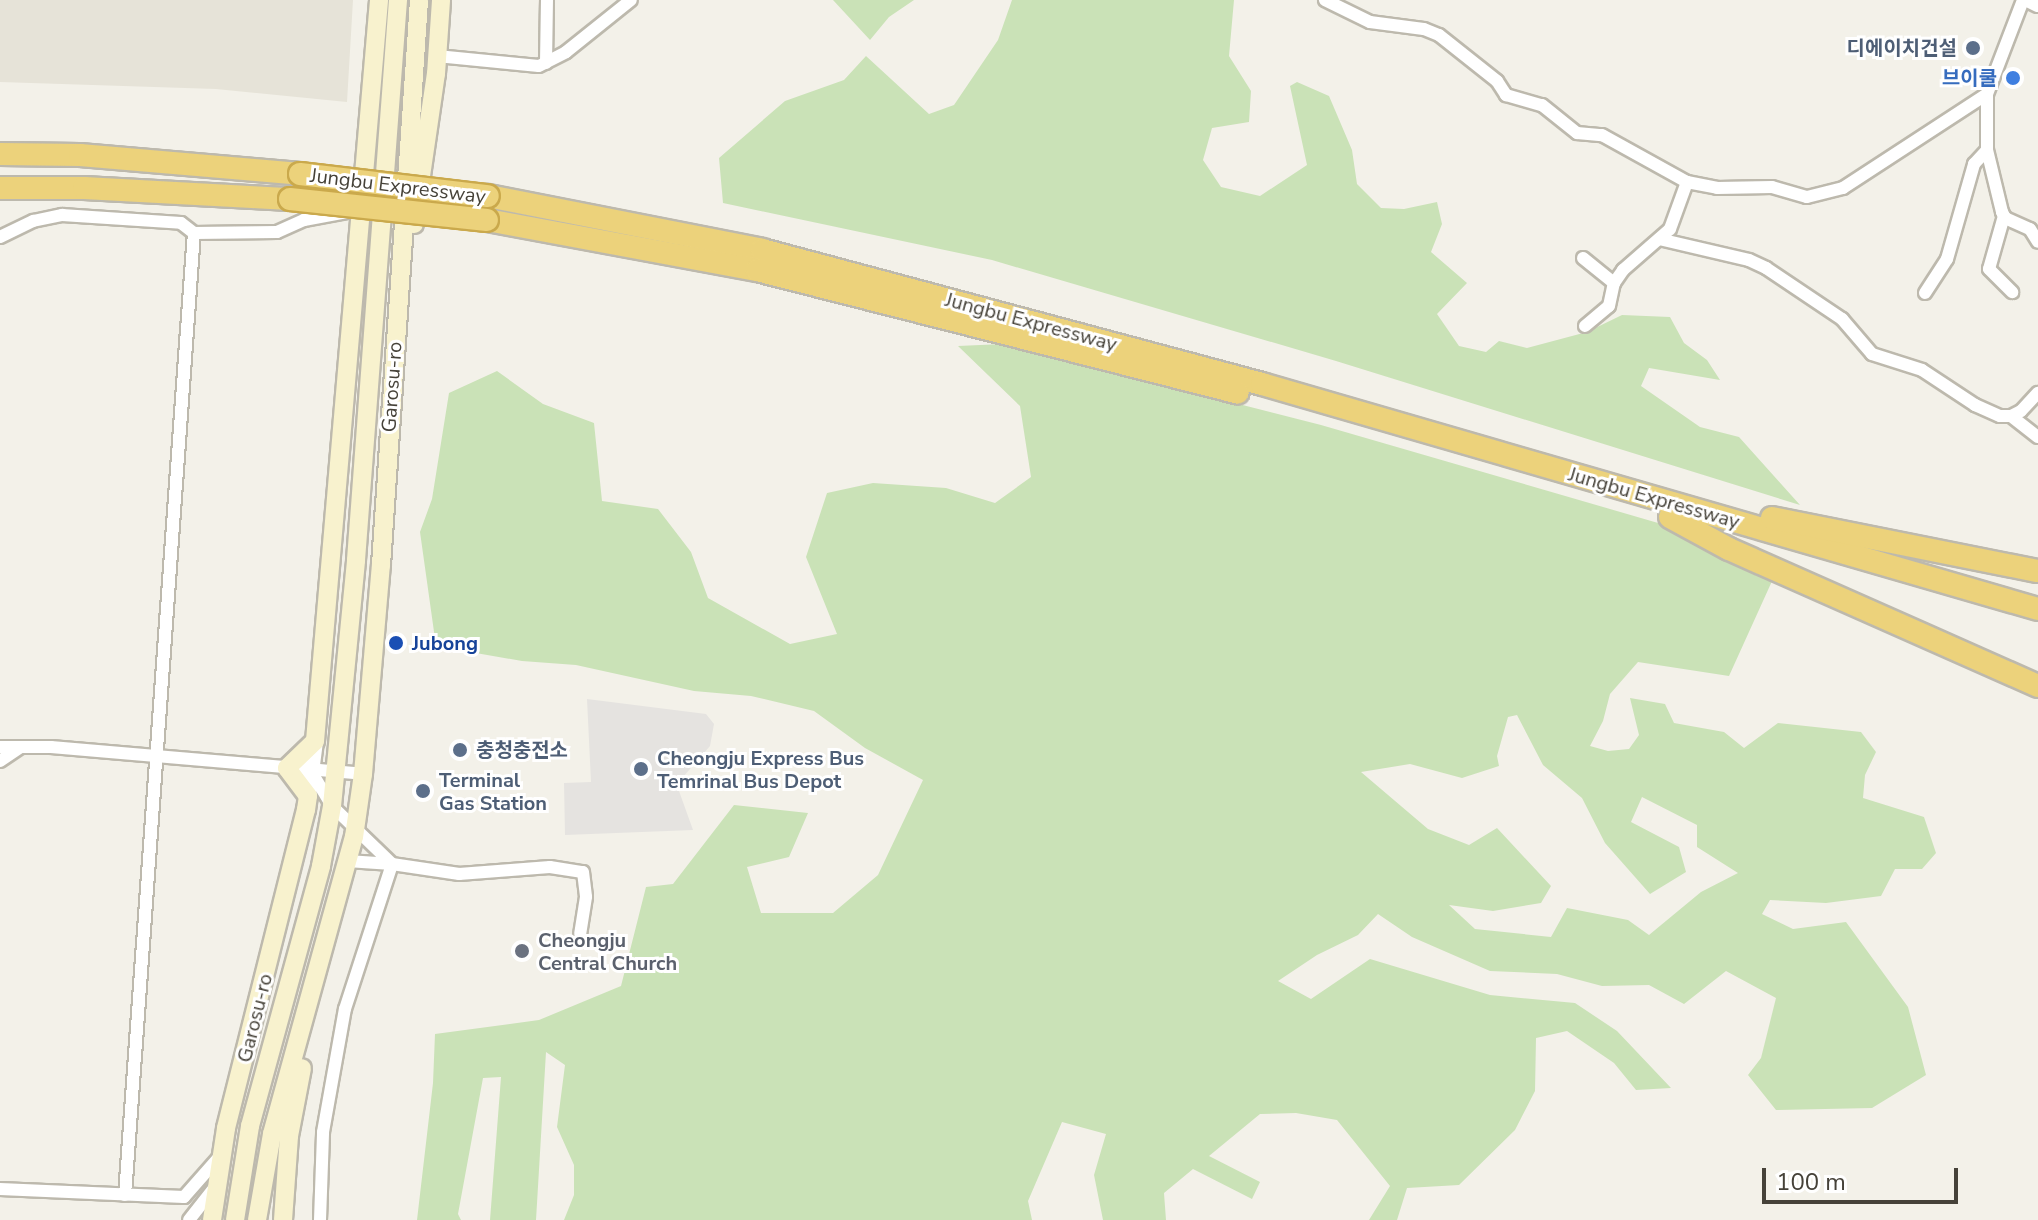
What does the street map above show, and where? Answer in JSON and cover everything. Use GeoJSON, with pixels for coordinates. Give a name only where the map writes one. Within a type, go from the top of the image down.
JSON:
{"type":"FeatureCollection","features":[{"type":"Feature","properties":{"kind":"highway","name":"Jungbu Expressway"},"geometry":{"type":"LineString","coordinates":[[0,154],[80,155],[300,174],[488,196],[762,250],[1262,384],[2038,623]]}},
{"type":"Feature","properties":{"kind":"highway","name":"Jungbu Expressway"},"geometry":{"type":"LineString","coordinates":[[0,188],[84,188],[290,199],[487,220],[757,270],[1258,399],[2038,609]]}},
{"type":"Feature","properties":{"kind":"highway"},"geometry":{"type":"LineString","coordinates":[[1672,510],[1772,518],[2038,571]]}},
{"type":"Feature","properties":{"kind":"highway"},"geometry":{"type":"LineString","coordinates":[[1672,510],[1729,549],[2038,686]]}},
{"type":"Feature","properties":{"kind":"main road","name":"Garosu-ro"},"geometry":{"type":"LineString","coordinates":[[315,741],[379,0]]}},
{"type":"Feature","properties":{"kind":"main road","name":"Garosu-ro"},"geometry":{"type":"LineString","coordinates":[[235,1220],[250,1126],[321,866],[332,806],[356,560],[398,0]]}},
{"type":"Feature","properties":{"kind":"main road","name":"Garosu-ro"},"geometry":{"type":"LineString","coordinates":[[257,1220],[272,1134],[355,830],[363,774],[381,565],[419,0]]}},
{"type":"Feature","properties":{"kind":"main road"},"geometry":{"type":"LineString","coordinates":[[396,322],[437,56],[441,0]]}},
{"type":"Feature","properties":{"kind":"main road"},"geometry":{"type":"LineString","coordinates":[[308,796],[287,768],[315,741]]}},
{"type":"Feature","properties":{"kind":"main road","name":"Garosu-ro"},"geometry":{"type":"LineString","coordinates":[[212,1220],[221,1155],[308,796]]}},
{"type":"Feature","properties":{"kind":"main road","name":"Garosu-ro"},"geometry":{"type":"LineString","coordinates":[[283,1220],[289,1136],[314,1013],[321,958]]}},
{"type":"Feature","properties":{"kind":"street"},"geometry":{"type":"LineString","coordinates":[[546,63],[547,0]]}},
{"type":"Feature","properties":{"kind":"street"},"geometry":{"type":"LineString","coordinates":[[437,56],[539,66],[566,52],[631,0]]}},
{"type":"Feature","properties":{"kind":"street"},"geometry":{"type":"LineString","coordinates":[[1325,0],[1370,22],[1424,29],[1439,35],[1497,81],[1506,95],[1542,105],[1577,133],[1602,135],[1687,182],[1717,188],[1772,187],[1807,197],[1843,188],[1987,94]]}},
{"type":"Feature","properties":{"kind":"street"},"geometry":{"type":"LineString","coordinates":[[2012,292],[1989,269],[2004,216],[1987,150],[1987,94],[2023,0]]}},
{"type":"Feature","properties":{"kind":"street"},"geometry":{"type":"LineString","coordinates":[[2030,0],[2038,4]]}},
{"type":"Feature","properties":{"kind":"street"},"geometry":{"type":"LineString","coordinates":[[1925,293],[1947,259],[1974,164],[1987,150]]}},
{"type":"Feature","properties":{"kind":"street"},"geometry":{"type":"LineString","coordinates":[[1585,326],[1609,306],[1614,283],[1641,252],[1670,229],[1687,182]]}},
{"type":"Feature","properties":{"kind":"street"},"geometry":{"type":"LineString","coordinates":[[0,237],[33,221],[62,215],[181,223],[194,233],[277,232],[304,220],[363,210]]}},
{"type":"Feature","properties":{"kind":"street"},"geometry":{"type":"LineString","coordinates":[[2004,216],[2030,229],[2038,242]]}},
{"type":"Feature","properties":{"kind":"street"},"geometry":{"type":"LineString","coordinates":[[125,1195],[154,756],[194,233]]}},
{"type":"Feature","properties":{"kind":"street"},"geometry":{"type":"LineString","coordinates":[[1659,239],[1757,264],[1842,319],[1872,354],[1922,370],[1975,405],[2011,416],[2038,437]]}},
{"type":"Feature","properties":{"kind":"street"},"geometry":{"type":"LineString","coordinates":[[1583,258],[1614,283]]}},
{"type":"Feature","properties":{"kind":"street"},"geometry":{"type":"LineString","coordinates":[[2011,416],[2038,393]]}},
{"type":"Feature","properties":{"kind":"street","name":"Garosu-ro"},"geometry":{"type":"LineString","coordinates":[[308,796],[315,741]]}},
{"type":"Feature","properties":{"kind":"street"},"geometry":{"type":"LineString","coordinates":[[0,747],[154,756],[363,774]]}},
{"type":"Feature","properties":{"kind":"street"},"geometry":{"type":"LineString","coordinates":[[0,761],[21,747]]}},
{"type":"Feature","properties":{"kind":"street"},"geometry":{"type":"LineString","coordinates":[[311,771],[332,806],[392,864]]}},
{"type":"Feature","properties":{"kind":"street"},"geometry":{"type":"LineString","coordinates":[[347,861],[459,874],[550,867],[583,872],[586,897],[580,934]]}},
{"type":"Feature","properties":{"kind":"street"},"geometry":{"type":"LineString","coordinates":[[320,1220],[323,1132],[345,1009],[392,864]]}},
{"type":"Feature","properties":{"kind":"street"},"geometry":{"type":"LineString","coordinates":[[0,1189],[184,1197],[221,1155]]}},
{"type":"Feature","properties":{"kind":"street"},"geometry":{"type":"LineString","coordinates":[[189,1220],[215,1187]]}},
{"type":"Feature","properties":{"kind":"shaded area"},"geometry":{"type":"Polygon","coordinates":[[[0,0],[353,0],[347,102],[216,89],[0,82],[0,0]]]}},
{"type":"Feature","properties":{"kind":"shaded area","name":"Cheongju Express Bus Temrinal Bus Depot"},"geometry":{"type":"Polygon","coordinates":[[[587,699],[706,714],[714,724],[710,746],[683,777],[679,791],[693,830],[565,835],[564,783],[591,782],[587,699]]]}},
{"type":"Feature","properties":{"kind":"green space"},"geometry":{"type":"Polygon","coordinates":[[[833,0],[914,0],[889,17],[870,40],[833,0]]]}},
{"type":"Feature","properties":{"kind":"green space"},"geometry":{"type":"Polygon","coordinates":[[[1012,0],[1234,0],[1229,56],[1251,91],[1249,122],[1212,128],[1203,160],[1221,187],[1260,196],[1307,165],[1290,86],[1297,82],[1329,96],[1352,150],[1357,184],[1381,208],[1404,209],[1437,202],[1442,224],[1431,252],[1467,283],[1437,314],[1459,346],[1486,352],[1499,341],[1527,348],[1587,332],[1622,315],[1670,317],[1684,343],[1707,360],[1720,380],[1649,368],[1641,386],[1700,427],[1739,437],[1800,505],[1336,361],[992,260],[723,203],[719,158],[785,101],[844,80],[866,56],[929,114],[954,105],[998,40],[1012,0]]]}},
{"type":"Feature","properties":{"kind":"green space"},"geometry":{"type":"Polygon","coordinates":[[[1003,344],[1321,425],[1782,559],[1729,676],[1638,662],[1610,694],[1603,721],[1590,746],[1608,751],[1629,749],[1639,735],[1630,698],[1665,704],[1674,723],[1724,732],[1744,748],[1778,723],[1861,732],[1876,752],[1865,775],[1863,798],[1924,817],[1936,853],[1922,869],[1895,869],[1881,896],[1826,903],[1770,900],[1762,914],[1793,929],[1846,922],[1908,1007],[1926,1075],[1872,1108],[1776,1110],[1748,1075],[1761,1058],[1776,998],[1726,971],[1684,1004],[1649,985],[1602,986],[1557,974],[1490,971],[1412,937],[1378,914],[1358,935],[1317,955],[1278,981],[1311,999],[1370,959],[1490,995],[1575,1003],[1617,1031],[1671,1088],[1636,1090],[1614,1063],[1567,1031],[1536,1038],[1535,1091],[1515,1130],[1459,1185],[1407,1188],[1397,1220],[1369,1220],[1390,1186],[1337,1120],[1296,1113],[1260,1114],[1209,1156],[1260,1182],[1252,1199],[1193,1169],[1164,1193],[1166,1220],[1103,1220],[1094,1175],[1106,1134],[1062,1122],[1028,1201],[1032,1220],[564,1220],[574,1195],[574,1165],[557,1127],[565,1065],[546,1052],[536,1220],[490,1220],[501,1077],[483,1078],[458,1214],[461,1220],[417,1220],[433,1083],[435,1034],[539,1020],[621,986],[646,887],[673,884],[734,805],[808,813],[789,857],[747,867],[761,913],[833,913],[878,875],[923,780],[865,748],[814,711],[751,696],[694,691],[576,665],[522,661],[436,646],[420,532],[432,499],[449,393],[497,371],[543,404],[594,423],[602,501],[658,509],[691,552],[708,598],[790,644],[837,634],[806,557],[827,493],[873,483],[946,488],[995,503],[1031,477],[1020,406],[958,346],[1003,344]],[[1517,715],[1508,717],[1497,756],[1499,766],[1462,778],[1410,764],[1361,772],[1428,829],[1469,845],[1497,828],[1551,886],[1541,903],[1493,911],[1449,905],[1475,929],[1551,937],[1567,908],[1628,920],[1649,935],[1701,892],[1738,873],[1697,847],[1697,825],[1642,797],[1631,822],[1679,847],[1686,872],[1650,894],[1605,843],[1582,798],[1543,765],[1517,715]]]}},
{"type":"Feature","properties":{"kind":"place","name":"디에이치건설"},"geometry":{"type":"Point","coordinates":[1973,48]}},
{"type":"Feature","properties":{"kind":"place","name":"브이쿨"},"geometry":{"type":"Point","coordinates":[2013,78]}},
{"type":"Feature","properties":{"kind":"place","name":"Jubong"},"geometry":{"type":"Point","coordinates":[396,643]}},
{"type":"Feature","properties":{"kind":"place","name":"충청충전소"},"geometry":{"type":"Point","coordinates":[460,750]}},
{"type":"Feature","properties":{"kind":"place","name":"Cheongju Express Bus Temrinal Bus Depot"},"geometry":{"type":"Point","coordinates":[641,769]}},
{"type":"Feature","properties":{"kind":"place","name":"Terminal Gas Station"},"geometry":{"type":"Point","coordinates":[423,791]}},
{"type":"Feature","properties":{"kind":"place","name":"Cheongju Central Church"},"geometry":{"type":"Point","coordinates":[522,951]}}]}
